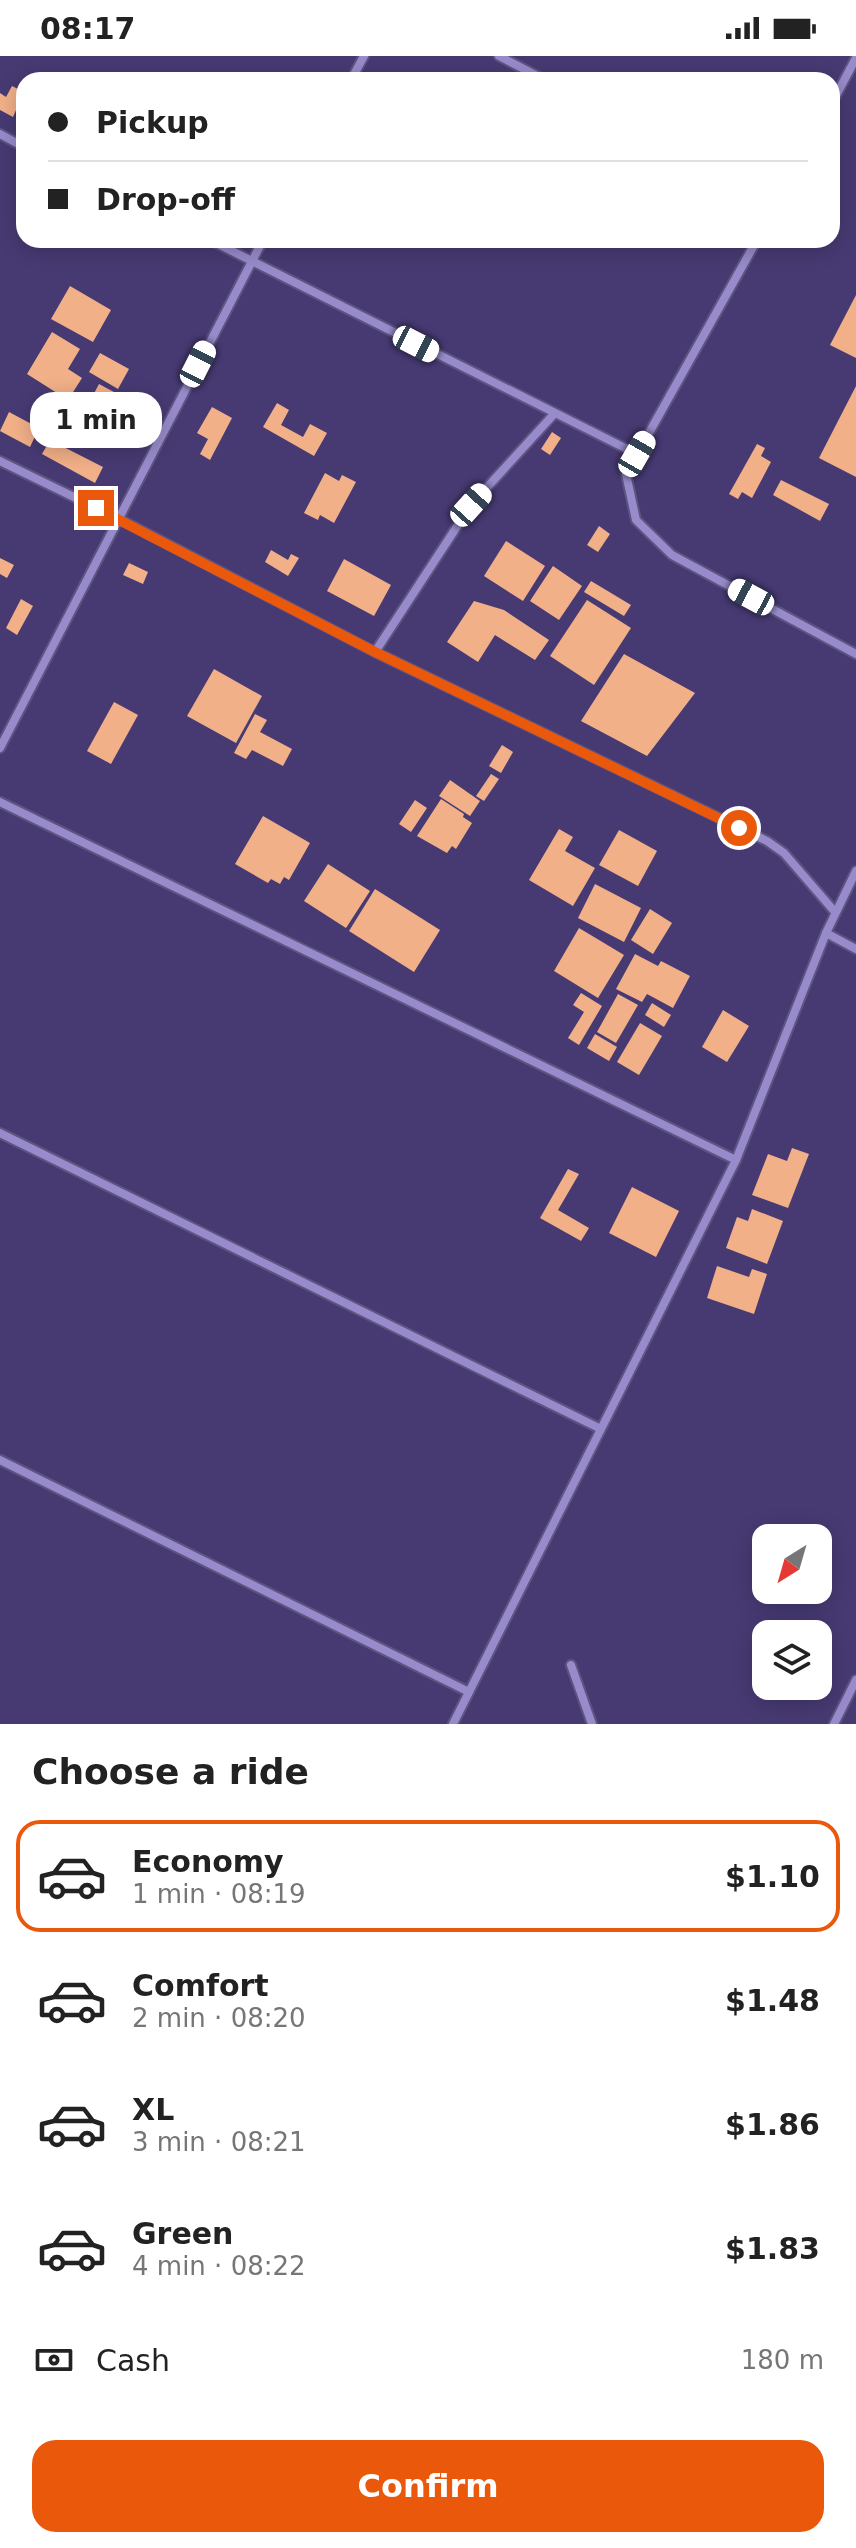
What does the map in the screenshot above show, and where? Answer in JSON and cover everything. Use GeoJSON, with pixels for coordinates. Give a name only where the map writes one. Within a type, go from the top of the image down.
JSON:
{"type":"FeatureCollection","features":[{"type":"Feature","properties":{"kind":"street"},"geometry":{"type":"LineString","coordinates":[[499,56],[530,72]]}},
{"type":"Feature","properties":{"kind":"street"},"geometry":{"type":"LineString","coordinates":[[840,88],[856,58]]}},
{"type":"Feature","properties":{"kind":"street"},"geometry":{"type":"LineString","coordinates":[[226,248],[637,454]]}},
{"type":"Feature","properties":{"kind":"street"},"geometry":{"type":"LineString","coordinates":[[0,748],[258,248]]}},
{"type":"Feature","properties":{"kind":"street"},"geometry":{"type":"LineString","coordinates":[[753,248],[626,474],[636,520],[672,555],[856,654]]}},
{"type":"Feature","properties":{"kind":"street"},"geometry":{"type":"LineString","coordinates":[[375,652],[471,505],[554,414]]}},
{"type":"Feature","properties":{"kind":"street"},"geometry":{"type":"LineString","coordinates":[[0,461],[375,652],[767,841],[784,853],[835,912]]}},
{"type":"Feature","properties":{"kind":"street"},"geometry":{"type":"LineString","coordinates":[[0,802],[736,1160]]}},
{"type":"Feature","properties":{"kind":"street"},"geometry":{"type":"LineString","coordinates":[[453,1724],[736,1160],[826,933],[856,871]]}},
{"type":"Feature","properties":{"kind":"street"},"geometry":{"type":"LineString","coordinates":[[826,933],[856,949]]}},
{"type":"Feature","properties":{"kind":"street"},"geometry":{"type":"LineString","coordinates":[[0,1133],[601,1429]]}},
{"type":"Feature","properties":{"kind":"street"},"geometry":{"type":"LineString","coordinates":[[0,1460],[469,1692]]}},
{"type":"Feature","properties":{"kind":"street"},"geometry":{"type":"LineString","coordinates":[[571,1665],[592,1724]]}},
{"type":"Feature","properties":{"kind":"street"},"geometry":{"type":"LineString","coordinates":[[834,1724],[856,1680]]}},
{"type":"Feature","properties":{"kind":"building"},"geometry":{"type":"Polygon","coordinates":[[[12,86],[16,88],[13,117],[0,110],[0,93],[6,97],[12,86]]]}},
{"type":"Feature","properties":{"kind":"building"},"geometry":{"type":"Polygon","coordinates":[[[70,286],[111,310],[93,342],[51,319],[70,286]]]}},
{"type":"Feature","properties":{"kind":"building"},"geometry":{"type":"Polygon","coordinates":[[[856,295],[856,358],[830,345],[856,295]]]}},
{"type":"Feature","properties":{"kind":"building"},"geometry":{"type":"Polygon","coordinates":[[[52,332],[80,349],[68,369],[82,378],[68,400],[27,374],[52,332]]]}},
{"type":"Feature","properties":{"kind":"building"},"geometry":{"type":"Polygon","coordinates":[[[100,353],[129,369],[118,389],[89,372],[100,353]]]}},
{"type":"Feature","properties":{"kind":"building"},"geometry":{"type":"Polygon","coordinates":[[[99,384],[140,406],[122,438],[82,416],[99,384]]]}},
{"type":"Feature","properties":{"kind":"building"},"geometry":{"type":"Polygon","coordinates":[[[856,386],[856,477],[819,458],[856,386]]]}},
{"type":"Feature","properties":{"kind":"building"},"geometry":{"type":"Polygon","coordinates":[[[277,403],[289,410],[281,425],[303,437],[310,424],[327,433],[314,456],[263,427],[277,403]]]}},
{"type":"Feature","properties":{"kind":"building"},"geometry":{"type":"Polygon","coordinates":[[[212,407],[232,418],[210,460],[200,454],[208,439],[197,433],[212,407]]]}},
{"type":"Feature","properties":{"kind":"building"},"geometry":{"type":"Polygon","coordinates":[[[9,412],[39,428],[30,447],[0,431],[9,412]]]}},
{"type":"Feature","properties":{"kind":"building"},"geometry":{"type":"Polygon","coordinates":[[[552,432],[561,438],[550,455],[541,449],[552,432]]]}},
{"type":"Feature","properties":{"kind":"building"},"geometry":{"type":"Polygon","coordinates":[[[50,440],[103,467],[95,483],[42,454],[50,440]]]}},
{"type":"Feature","properties":{"kind":"building"},"geometry":{"type":"Polygon","coordinates":[[[757,444],[765,448],[761,456],[771,462],[752,498],[742,492],[738,499],[729,494],[757,444]]]}},
{"type":"Feature","properties":{"kind":"building"},"geometry":{"type":"Polygon","coordinates":[[[325,473],[339,481],[342,475],[356,482],[334,523],[320,515],[318,520],[304,513],[325,473]]]}},
{"type":"Feature","properties":{"kind":"building"},"geometry":{"type":"Polygon","coordinates":[[[781,480],[829,504],[820,521],[773,495],[781,480]]]}},
{"type":"Feature","properties":{"kind":"building"},"geometry":{"type":"Polygon","coordinates":[[[599,526],[610,534],[598,552],[587,545],[599,526]]]}},
{"type":"Feature","properties":{"kind":"building"},"geometry":{"type":"Polygon","coordinates":[[[506,541],[545,566],[523,601],[484,576],[506,541]]]}},
{"type":"Feature","properties":{"kind":"building"},"geometry":{"type":"Polygon","coordinates":[[[271,550],[288,560],[291,554],[299,558],[288,576],[265,562],[271,550]]]}},
{"type":"Feature","properties":{"kind":"building"},"geometry":{"type":"Polygon","coordinates":[[[0,558],[14,565],[7,578],[0,574],[0,558]]]}},
{"type":"Feature","properties":{"kind":"building"},"geometry":{"type":"Polygon","coordinates":[[[344,559],[391,585],[374,616],[327,591],[344,559]]]}},
{"type":"Feature","properties":{"kind":"building"},"geometry":{"type":"Polygon","coordinates":[[[129,563],[148,572],[143,584],[123,575],[129,563]]]}},
{"type":"Feature","properties":{"kind":"building"},"geometry":{"type":"Polygon","coordinates":[[[553,566],[582,586],[559,620],[530,601],[553,566]]]}},
{"type":"Feature","properties":{"kind":"building"},"geometry":{"type":"Polygon","coordinates":[[[591,581],[631,605],[624,616],[584,592],[591,581]]]}},
{"type":"Feature","properties":{"kind":"building"},"geometry":{"type":"Polygon","coordinates":[[[21,599],[33,606],[17,635],[6,628],[21,599]]]}},
{"type":"Feature","properties":{"kind":"building"},"geometry":{"type":"Polygon","coordinates":[[[587,600],[631,628],[594,685],[550,656],[587,600]]]}},
{"type":"Feature","properties":{"kind":"building"},"geometry":{"type":"Polygon","coordinates":[[[474,601],[504,610],[549,640],[535,660],[495,635],[478,662],[447,642],[474,601]]]}},
{"type":"Feature","properties":{"kind":"building"},"geometry":{"type":"Polygon","coordinates":[[[624,654],[695,693],[647,756],[581,721],[624,654]]]}},
{"type":"Feature","properties":{"kind":"building"},"geometry":{"type":"Polygon","coordinates":[[[214,669],[262,696],[236,743],[187,716],[214,669]]]}},
{"type":"Feature","properties":{"kind":"building"},"geometry":{"type":"Polygon","coordinates":[[[114,702],[138,715],[111,764],[87,751],[114,702]]]}},
{"type":"Feature","properties":{"kind":"building"},"geometry":{"type":"Polygon","coordinates":[[[255,714],[267,720],[260,732],[292,749],[283,766],[252,750],[246,759],[234,753],[255,714]]]}},
{"type":"Feature","properties":{"kind":"building"},"geometry":{"type":"Polygon","coordinates":[[[502,745],[513,752],[501,773],[489,766],[502,745]]]}},
{"type":"Feature","properties":{"kind":"building"},"geometry":{"type":"Polygon","coordinates":[[[491,774],[499,779],[484,801],[476,796],[491,774]]]}},
{"type":"Feature","properties":{"kind":"building"},"geometry":{"type":"Polygon","coordinates":[[[450,780],[480,801],[470,816],[439,796],[450,780]]]}},
{"type":"Feature","properties":{"kind":"building"},"geometry":{"type":"Polygon","coordinates":[[[441,799],[472,823],[456,849],[452,846],[447,853],[417,836],[441,799]]]}},
{"type":"Feature","properties":{"kind":"building"},"geometry":{"type":"Polygon","coordinates":[[[415,800],[427,808],[411,832],[399,824],[415,800]]]}},
{"type":"Feature","properties":{"kind":"building"},"geometry":{"type":"Polygon","coordinates":[[[263,816],[310,843],[289,880],[284,877],[280,884],[271,879],[268,883],[235,864],[263,816]]]}},
{"type":"Feature","properties":{"kind":"building"},"geometry":{"type":"Polygon","coordinates":[[[559,829],[573,837],[565,851],[595,868],[573,906],[529,880],[559,829]]]}},
{"type":"Feature","properties":{"kind":"building"},"geometry":{"type":"Polygon","coordinates":[[[619,830],[657,851],[638,886],[599,865],[619,830]]]}},
{"type":"Feature","properties":{"kind":"building"},"geometry":{"type":"Polygon","coordinates":[[[328,864],[370,891],[346,928],[304,901],[328,864]]]}},
{"type":"Feature","properties":{"kind":"building"},"geometry":{"type":"Polygon","coordinates":[[[595,884],[641,908],[624,942],[578,918],[595,884]]]}},
{"type":"Feature","properties":{"kind":"building"},"geometry":{"type":"Polygon","coordinates":[[[375,889],[440,930],[414,972],[349,931],[375,889]]]}},
{"type":"Feature","properties":{"kind":"building"},"geometry":{"type":"Polygon","coordinates":[[[650,909],[672,923],[653,954],[631,940],[650,909]]]}},
{"type":"Feature","properties":{"kind":"building"},"geometry":{"type":"Polygon","coordinates":[[[579,928],[624,955],[598,998],[554,971],[579,928]]]}},
{"type":"Feature","properties":{"kind":"building"},"geometry":{"type":"Polygon","coordinates":[[[635,954],[658,966],[661,961],[690,976],[673,1008],[647,994],[642,1002],[616,989],[635,954]]]}},
{"type":"Feature","properties":{"kind":"building"},"geometry":{"type":"Polygon","coordinates":[[[581,993],[602,1006],[579,1045],[568,1038],[584,1012],[573,1005],[581,993]]]}},
{"type":"Feature","properties":{"kind":"building"},"geometry":{"type":"Polygon","coordinates":[[[618,994],[638,1005],[616,1043],[597,1032],[618,994]]]}},
{"type":"Feature","properties":{"kind":"building"},"geometry":{"type":"Polygon","coordinates":[[[652,1003],[671,1015],[664,1027],[645,1015],[652,1003]]]}},
{"type":"Feature","properties":{"kind":"building"},"geometry":{"type":"Polygon","coordinates":[[[723,1010],[749,1026],[727,1062],[702,1047],[723,1010]]]}},
{"type":"Feature","properties":{"kind":"building"},"geometry":{"type":"Polygon","coordinates":[[[640,1023],[662,1036],[639,1075],[617,1062],[640,1023]]]}},
{"type":"Feature","properties":{"kind":"building"},"geometry":{"type":"Polygon","coordinates":[[[595,1034],[617,1047],[609,1061],[587,1048],[595,1034]]]}},
{"type":"Feature","properties":{"kind":"building"},"geometry":{"type":"Polygon","coordinates":[[[792,1148],[809,1154],[788,1208],[752,1195],[768,1154],[787,1161],[792,1148]]]}},
{"type":"Feature","properties":{"kind":"building"},"geometry":{"type":"Polygon","coordinates":[[[568,1169],[579,1174],[558,1210],[589,1228],[581,1241],[540,1218],[568,1169]]]}},
{"type":"Feature","properties":{"kind":"building"},"geometry":{"type":"Polygon","coordinates":[[[632,1187],[679,1211],[656,1257],[609,1233],[632,1187]]]}},
{"type":"Feature","properties":{"kind":"building"},"geometry":{"type":"Polygon","coordinates":[[[752,1209],[783,1221],[767,1264],[726,1248],[737,1217],[748,1221],[752,1209]]]}},
{"type":"Feature","properties":{"kind":"building"},"geometry":{"type":"Polygon","coordinates":[[[717,1266],[749,1277],[752,1269],[767,1274],[754,1314],[707,1298],[717,1266]]]}},
{"type":"Feature","properties":{"kind":"route"},"geometry":{"type":"LineString","coordinates":[[96,508],[375,652],[739,828]]}}]}
